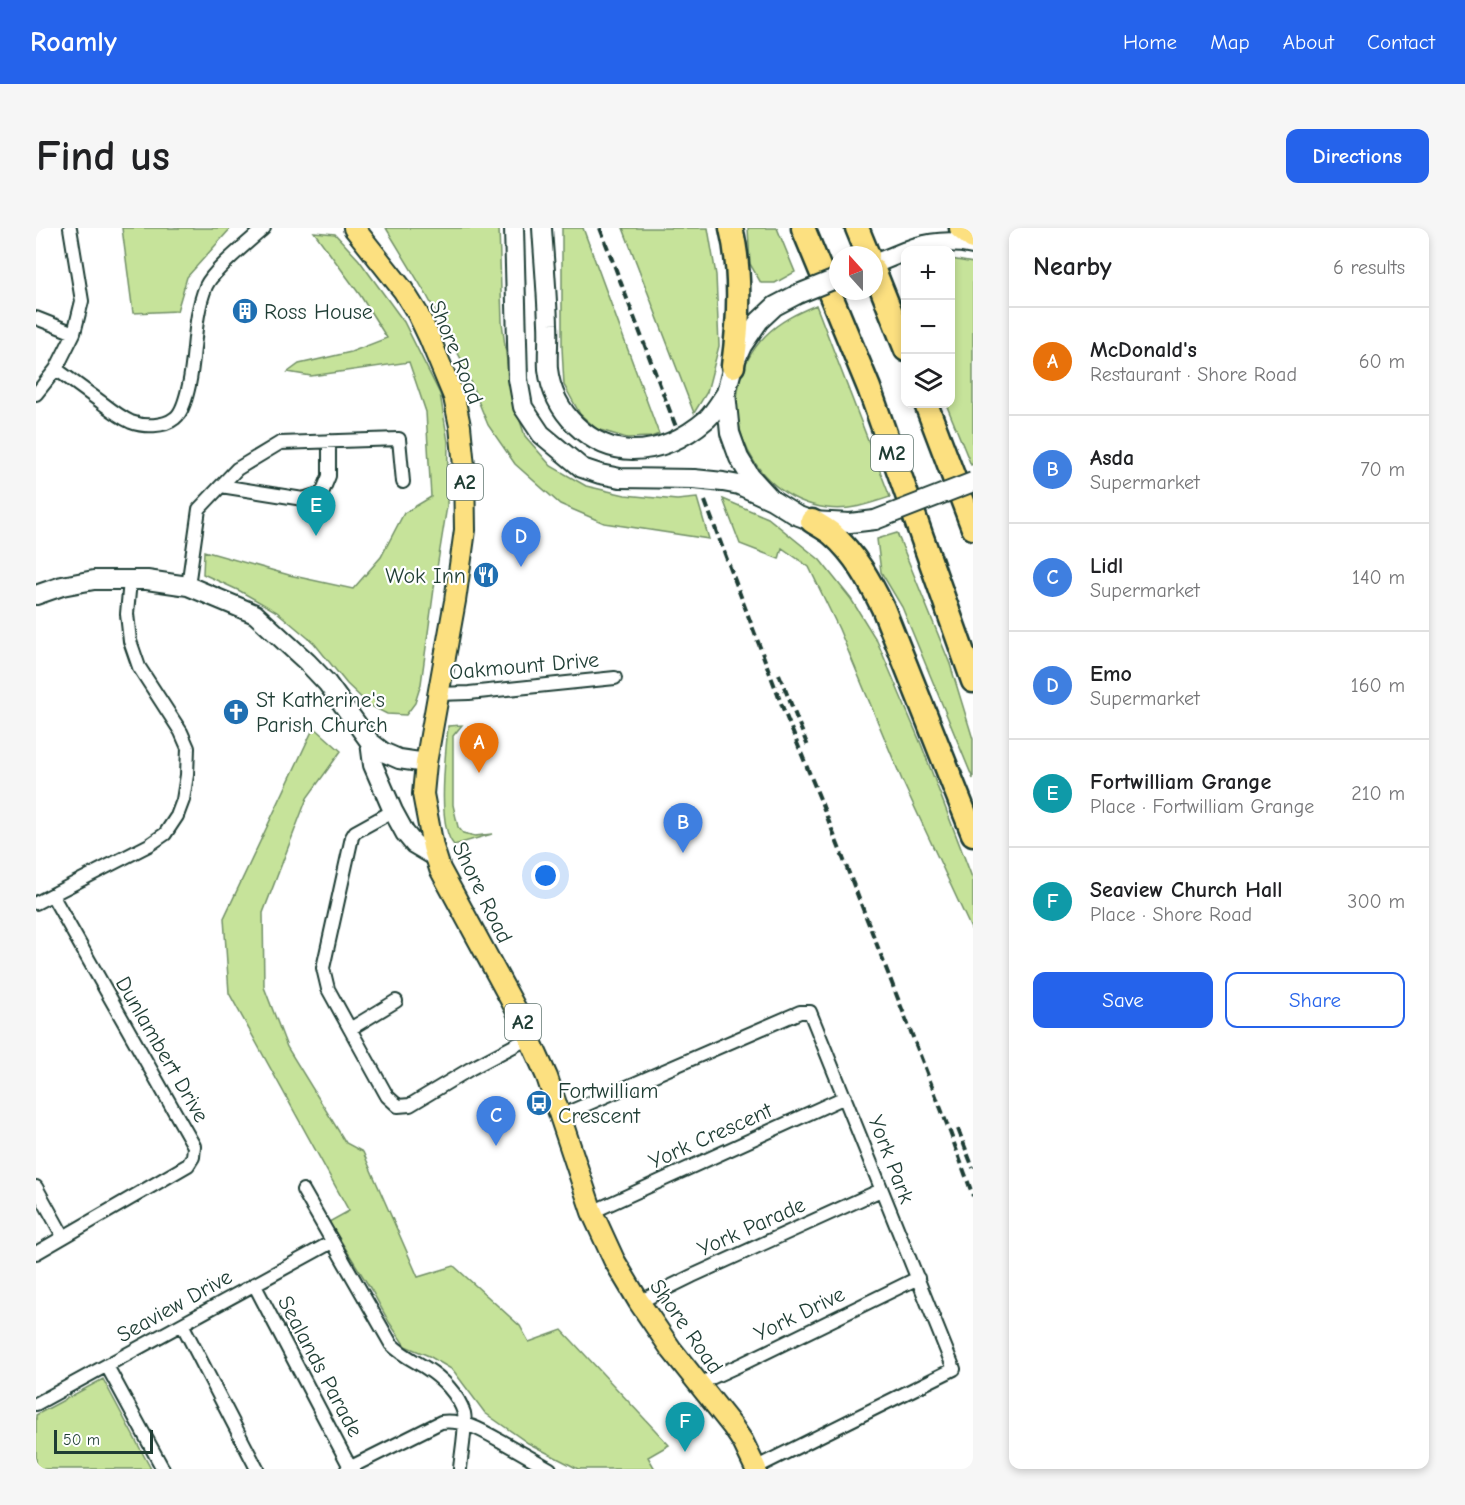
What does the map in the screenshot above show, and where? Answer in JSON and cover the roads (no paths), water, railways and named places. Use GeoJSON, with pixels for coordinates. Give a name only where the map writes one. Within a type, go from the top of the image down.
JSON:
{"type":"FeatureCollection","features":[{"type":"Feature","properties":{"kind":"highway"},"geometry":{"type":"LineString","coordinates":[[731,228],[738,271],[738,334],[733,366]]}},
{"type":"Feature","properties":{"kind":"highway","name":"M2"},"geometry":{"type":"LineString","coordinates":[[803,228],[869,388],[973,681]]}},
{"type":"Feature","properties":{"kind":"highway"},"geometry":{"type":"LineString","coordinates":[[857,228],[864,246]]}},
{"type":"Feature","properties":{"kind":"highway"},"geometry":{"type":"LineString","coordinates":[[961,228],[973,238]]}},
{"type":"Feature","properties":{"kind":"highway"},"geometry":{"type":"LineString","coordinates":[[883,292],[901,338]]}},
{"type":"Feature","properties":{"kind":"highway","name":"M2"},"geometry":{"type":"LineString","coordinates":[[928,408],[973,528]]}},
{"type":"Feature","properties":{"kind":"highway"},"geometry":{"type":"LineString","coordinates":[[812,521],[831,533],[869,579],[883,608],[973,834]]}},
{"type":"Feature","properties":{"kind":"main road","name":"Shore Road"},"geometry":{"type":"LineString","coordinates":[[360,232],[418,314],[454,397],[460,426],[464,466],[465,530],[423,794],[436,857],[440,869],[530,1038],[547,1077],[592,1212],[614,1260],[671,1349],[733,1427],[756,1468]]}},
{"type":"Feature","properties":{"kind":"street"},"geometry":{"type":"LineString","coordinates":[[36,394],[57,369],[74,333],[82,301],[70,228]]}},
{"type":"Feature","properties":{"kind":"street"},"geometry":{"type":"LineString","coordinates":[[57,369],[118,415],[132,422],[147,425],[162,424],[176,417],[189,385],[195,330],[200,302],[207,283],[224,264],[264,228]]}},
{"type":"Feature","properties":{"kind":"street"},"geometry":{"type":"LineString","coordinates":[[514,228],[518,379],[523,407],[541,434],[582,468],[620,478],[694,479],[739,485],[812,521],[850,523],[875,520],[973,482]]}},
{"type":"Feature","properties":{"kind":"street"},"geometry":{"type":"LineString","coordinates":[[542,228],[549,327],[548,369],[556,398],[576,427],[588,436],[625,450],[661,447],[685,435],[708,418],[726,393]]}},
{"type":"Feature","properties":{"kind":"street"},"geometry":{"type":"LineString","coordinates":[[928,246],[945,242],[973,245]]}},
{"type":"Feature","properties":{"kind":"street"},"geometry":{"type":"LineString","coordinates":[[883,260],[901,254]]}},
{"type":"Feature","properties":{"kind":"street"},"geometry":{"type":"LineString","coordinates":[[772,500],[750,476],[739,458],[730,433],[726,393],[733,366],[742,346],[759,321],[775,306],[829,282]]}},
{"type":"Feature","properties":{"kind":"street"},"geometry":{"type":"LineString","coordinates":[[36,318],[74,333]]}},
{"type":"Feature","properties":{"kind":"street"},"geometry":{"type":"LineString","coordinates":[[188,586],[200,509],[237,469],[280,443],[399,439],[403,482]]}},
{"type":"Feature","properties":{"kind":"street"},"geometry":{"type":"LineString","coordinates":[[221,486],[303,499],[322,493],[329,476],[329,441]]}},
{"type":"Feature","properties":{"kind":"street"},"geometry":{"type":"LineString","coordinates":[[36,595],[62,586],[94,580],[147,580],[188,586],[255,614],[327,683],[370,742],[383,753],[399,759],[426,764]]}},
{"type":"Feature","properties":{"kind":"street"},"geometry":{"type":"LineString","coordinates":[[36,903],[149,845],[165,834],[177,816],[183,800],[188,748],[181,732],[139,667],[130,641],[127,614],[129,580]]}},
{"type":"Feature","properties":{"kind":"street","name":"Oakmount Drive"},"geometry":{"type":"LineString","coordinates":[[438,694],[615,678]]}},
{"type":"Feature","properties":{"kind":"street"},"geometry":{"type":"LineString","coordinates":[[370,742],[373,765],[405,833],[414,844],[436,857]]}},
{"type":"Feature","properties":{"kind":"street"},"geometry":{"type":"LineString","coordinates":[[393,811],[356,832],[352,837],[323,968],[328,989],[387,1095],[398,1106],[410,1105],[470,1069],[530,1038]]}},
{"type":"Feature","properties":{"kind":"street","name":"Dunlambert Drive"},"geometry":{"type":"LineString","coordinates":[[36,1253],[188,1166],[193,1157],[194,1146],[52,895]]}},
{"type":"Feature","properties":{"kind":"street"},"geometry":{"type":"LineString","coordinates":[[350,1029],[396,1001]]}},
{"type":"Feature","properties":{"kind":"street","name":"York Park"},"geometry":{"type":"LineString","coordinates":[[560,1116],[800,1012],[810,1012],[954,1369],[756,1468]]}},
{"type":"Feature","properties":{"kind":"street","name":"York Crescent"},"geometry":{"type":"LineString","coordinates":[[592,1212],[845,1097]]}},
{"type":"Feature","properties":{"kind":"street"},"geometry":{"type":"LineString","coordinates":[[36,1187],[63,1236]]}},
{"type":"Feature","properties":{"kind":"street"},"geometry":{"type":"LineString","coordinates":[[303,1190],[392,1344],[401,1354],[448,1385],[456,1397],[464,1414],[460,1469]]}},
{"type":"Feature","properties":{"kind":"street","name":"York Parade"},"geometry":{"type":"LineString","coordinates":[[639,1302],[881,1190]]}},
{"type":"Feature","properties":{"kind":"street","name":"Seaview Drive"},"geometry":{"type":"LineString","coordinates":[[36,1404],[332,1242]]}},
{"type":"Feature","properties":{"kind":"street","name":"York Drive"},"geometry":{"type":"LineString","coordinates":[[699,1386],[711,1378],[918,1278]]}},
{"type":"Feature","properties":{"kind":"street","name":"Sealands Parade"},"geometry":{"type":"LineString","coordinates":[[254,1284],[350,1468]]}},
{"type":"Feature","properties":{"kind":"street"},"geometry":{"type":"LineString","coordinates":[[182,1324],[257,1469]]}},
{"type":"Feature","properties":{"kind":"street"},"geometry":{"type":"LineString","coordinates":[[107,1366],[163,1469]]}},
{"type":"Feature","properties":{"kind":"street"},"geometry":{"type":"LineString","coordinates":[[350,1468],[441,1422],[456,1422],[478,1429],[550,1469]]}},
{"type":"Feature","properties":{"kind":"railway"},"geometry":{"type":"LineString","coordinates":[[600,228],[676,427]]}},
{"type":"Feature","properties":{"kind":"railway"},"geometry":{"type":"LineString","coordinates":[[705,501],[784,711],[950,1132],[973,1196]]}},
{"type":"Feature","properties":{"kind":"railway"},"geometry":{"type":"LineString","coordinates":[[779,674],[809,749]]}},
{"type":"Feature","properties":{"kind":"railway"},"geometry":{"type":"LineString","coordinates":[[958,1129],[973,1168]]}},
{"type":"Feature","properties":{"kind":"place","name":"Ross House"},"geometry":{"type":"Point","coordinates":[245,311]}},
{"type":"Feature","properties":{"kind":"place","name":"Fortwilliam Grange"},"geometry":{"type":"Point","coordinates":[316,536]}},
{"type":"Feature","properties":{"kind":"place","name":"Emo"},"geometry":{"type":"Point","coordinates":[521,567]}},
{"type":"Feature","properties":{"kind":"place","name":"Wok Inn"},"geometry":{"type":"Point","coordinates":[486,575]}},
{"type":"Feature","properties":{"kind":"place","name":"St Katherine's Parish Church"},"geometry":{"type":"Point","coordinates":[236,712]}},
{"type":"Feature","properties":{"kind":"place","name":"McDonald's"},"geometry":{"type":"Point","coordinates":[479,773]}},
{"type":"Feature","properties":{"kind":"place","name":"Asda"},"geometry":{"type":"Point","coordinates":[683,853]}},
{"type":"Feature","properties":{"kind":"place","name":"Fortwilliam Crescent"},"geometry":{"type":"Point","coordinates":[539,1103]}},
{"type":"Feature","properties":{"kind":"place","name":"Lidl"},"geometry":{"type":"Point","coordinates":[496,1146]}},
{"type":"Feature","properties":{"kind":"place","name":"Seaview Church Hall"},"geometry":{"type":"Point","coordinates":[685,1452]}}]}
